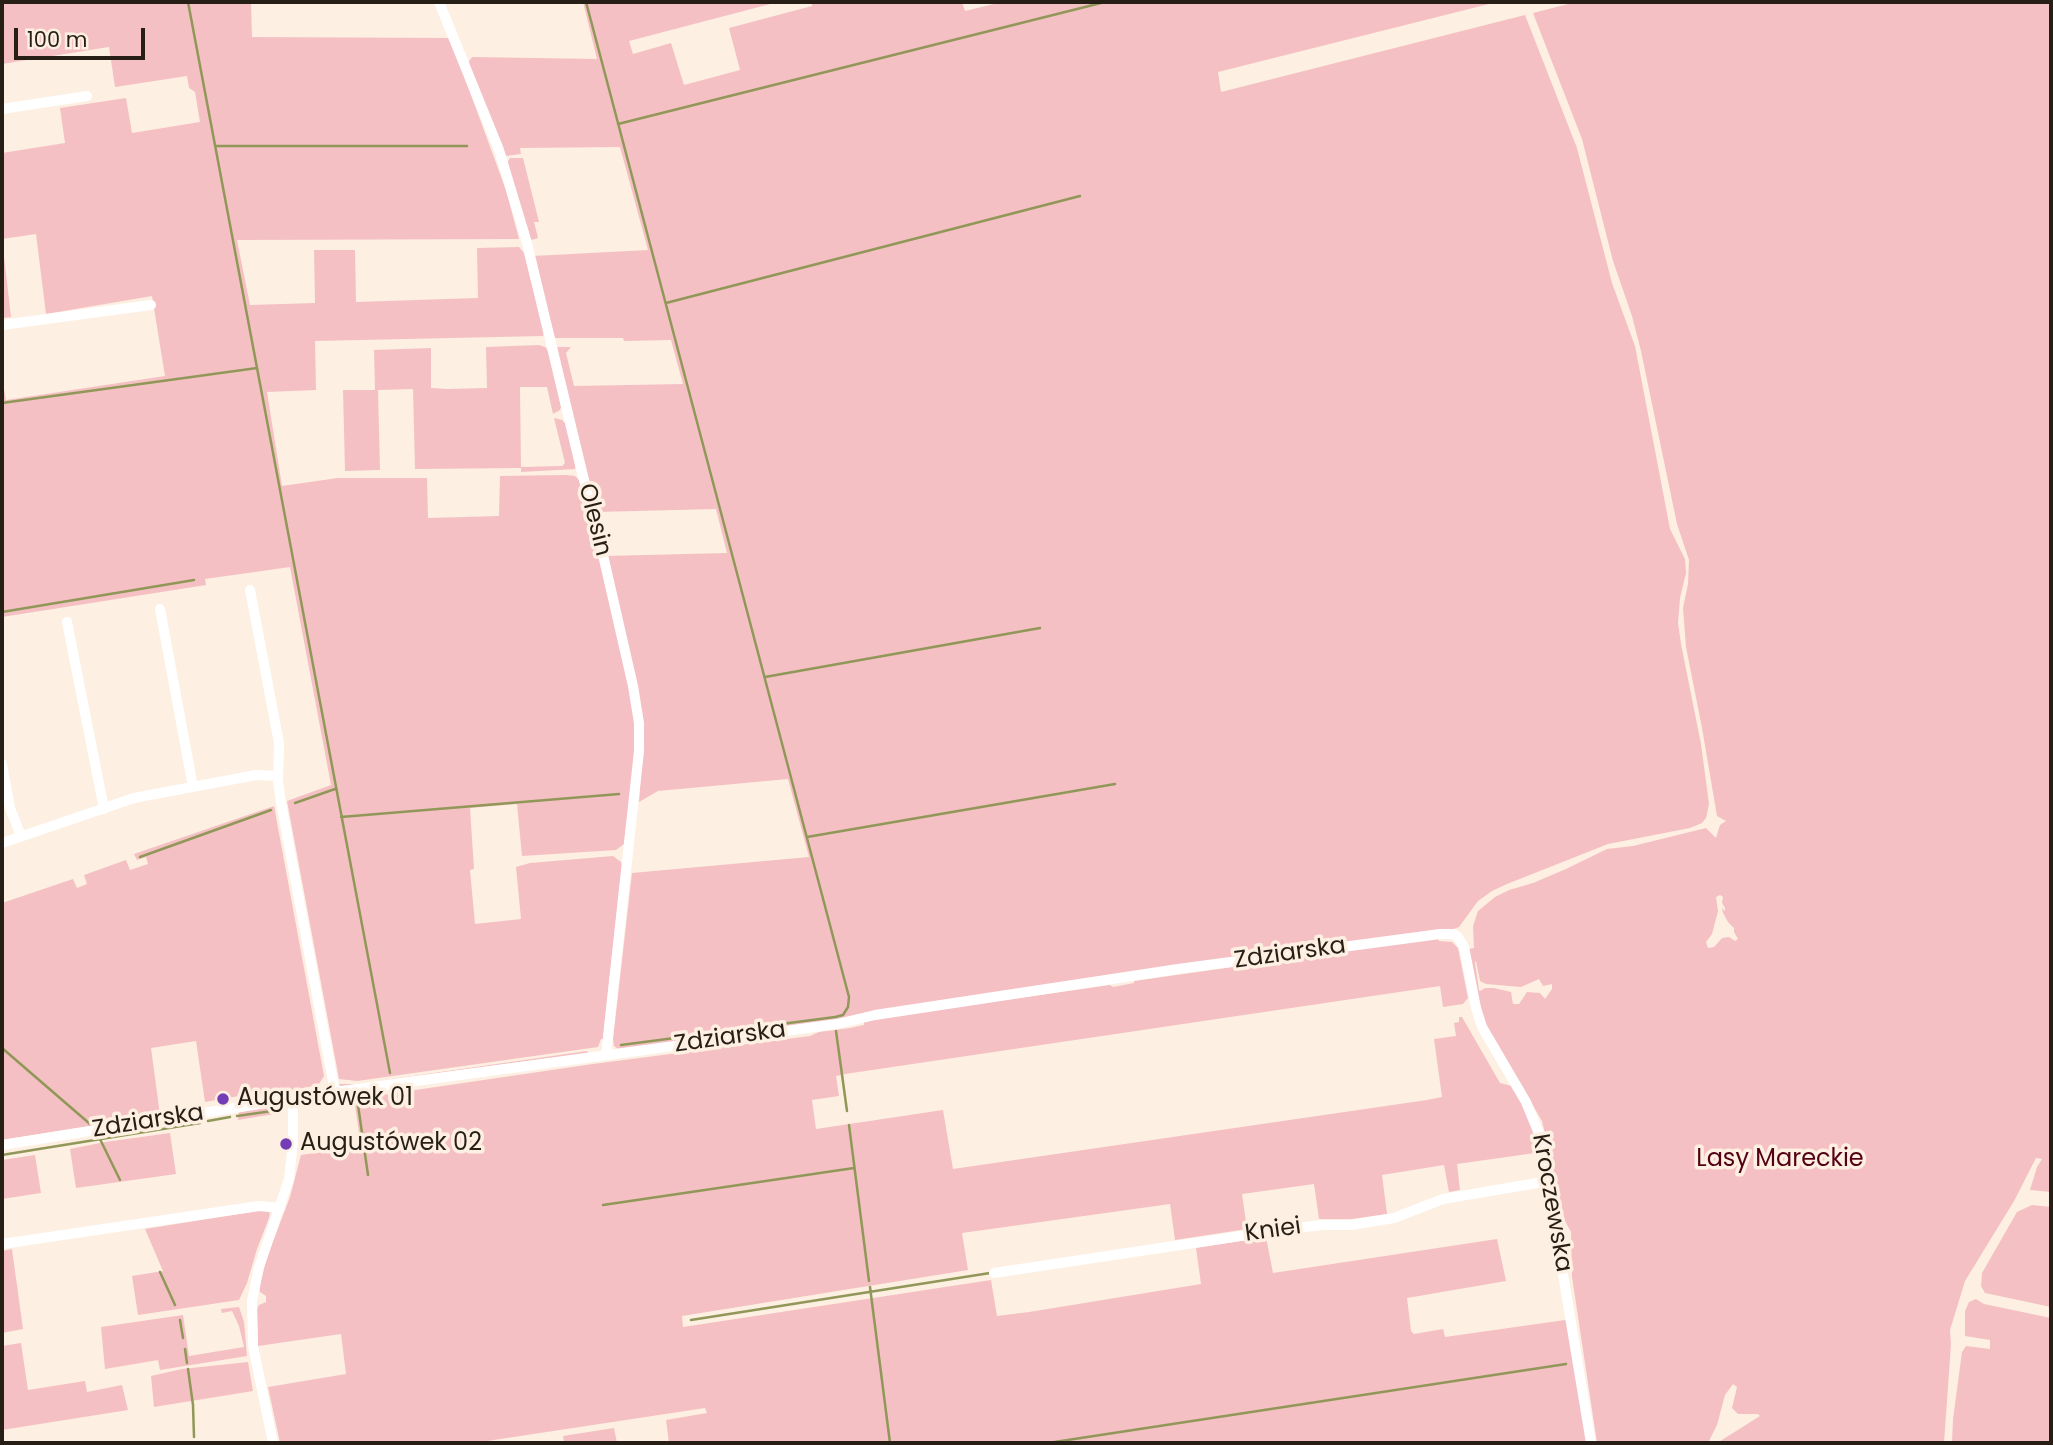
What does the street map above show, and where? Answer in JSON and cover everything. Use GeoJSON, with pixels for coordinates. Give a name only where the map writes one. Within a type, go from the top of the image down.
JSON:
{"type":"FeatureCollection","features":[{"type":"Feature","properties":{"kind":"street","name":"Olesin"},"geometry":{"type":"LineString","coordinates":[[439,2],[499,150],[527,243],[595,520],[639,723],[639,751],[606,1055]]}},
{"type":"Feature","properties":{"kind":"street"},"geometry":{"type":"LineString","coordinates":[[2,109],[87,96]]}},
{"type":"Feature","properties":{"kind":"street"},"geometry":{"type":"LineString","coordinates":[[2,325],[151,305]]}},
{"type":"Feature","properties":{"kind":"street"},"geometry":{"type":"LineString","coordinates":[[250,590],[279,743],[281,803],[335,1093]]}},
{"type":"Feature","properties":{"kind":"street"},"geometry":{"type":"LineString","coordinates":[[160,609],[193,787]]}},
{"type":"Feature","properties":{"kind":"street"},"geometry":{"type":"LineString","coordinates":[[67,622],[104,809]]}},
{"type":"Feature","properties":{"kind":"street"},"geometry":{"type":"LineString","coordinates":[[2,764],[10,808],[20,836]]}},
{"type":"Feature","properties":{"kind":"street"},"geometry":{"type":"LineString","coordinates":[[2,843],[134,799],[256,775],[278,776]]}},
{"type":"Feature","properties":{"kind":"street","name":"Zdziarska"},"geometry":{"type":"LineString","coordinates":[[2,1145],[293,1099],[837,1024],[875,1015],[1192,968],[1447,933],[1457,936]]}},
{"type":"Feature","properties":{"kind":"street","name":"Kroczewska"},"geometry":{"type":"LineString","coordinates":[[1457,936],[1464,947],[1479,1020],[1535,1118],[1541,1136],[1591,1443]]}},
{"type":"Feature","properties":{"kind":"street"},"geometry":{"type":"LineString","coordinates":[[273,1443],[253,1346],[252,1301],[258,1267],[289,1179],[293,1099]]}},
{"type":"Feature","properties":{"kind":"street","name":"Kniei"},"geometry":{"type":"LineString","coordinates":[[993,1273],[1322,1224],[1360,1223],[1394,1218],[1443,1199],[1549,1181]]}},
{"type":"Feature","properties":{"kind":"street"},"geometry":{"type":"LineString","coordinates":[[2,1244],[260,1206],[280,1208]]}},
{"type":"Feature","properties":{"kind":"green space"},"geometry":{"type":"Polygon","coordinates":[[[2,2],[253,2],[252,37],[450,38],[506,190],[519,239],[237,240],[250,305],[315,303],[314,250],[355,250],[356,302],[478,298],[477,248],[519,247],[524,253],[543,336],[315,341],[316,390],[267,392],[282,486],[338,478],[427,478],[428,518],[499,516],[500,476],[566,475],[575,476],[582,483],[632,701],[637,734],[624,844],[616,850],[522,856],[517,804],[470,808],[474,869],[470,870],[475,924],[521,919],[516,867],[530,863],[613,856],[621,862],[603,1039],[598,1047],[357,1081],[339,1079],[287,801],[331,785],[290,567],[205,579],[206,585],[2,617],[2,378],[6,400],[165,376],[152,296],[46,314],[36,234],[2,239],[2,153],[65,143],[60,108],[126,98],[132,133],[200,122],[195,92],[189,88],[187,76],[115,87],[109,47],[2,64],[2,2]]]}},
{"type":"Feature","properties":{"kind":"green space"},"geometry":{"type":"Polygon","coordinates":[[[583,2],[778,2],[629,41],[633,54],[671,43],[684,85],[740,70],[729,28],[812,6],[812,2],[962,2],[965,11],[1002,2],[1497,2],[1218,72],[1221,92],[1525,15],[1577,148],[1612,283],[1635,346],[1670,529],[1685,559],[1686,573],[1678,623],[1701,744],[1709,804],[1706,818],[1702,823],[1690,828],[1608,844],[1507,884],[1478,901],[1459,927],[1454,929],[839,1020],[618,1049],[614,1046],[613,1039],[632,873],[809,857],[788,779],[658,791],[639,802],[643,741],[606,556],[727,553],[716,509],[597,512],[557,347],[571,347],[566,353],[574,386],[683,384],[671,340],[555,338],[533,256],[648,250],[620,147],[520,148],[521,154],[506,156],[468,63],[472,57],[597,59],[583,2]]]}},
{"type":"Feature","properties":{"kind":"green space","name":"Lasy Mareckie"},"geometry":{"type":"Polygon","coordinates":[[[1576,2],[2051,2],[2051,1192],[2030,1190],[2042,1159],[2036,1158],[2014,1201],[1965,1281],[1950,1330],[1944,1443],[1717,1443],[1760,1416],[1738,1414],[1732,1408],[1737,1387],[1733,1384],[1725,1395],[1717,1425],[1709,1441],[1597,1443],[1572,1277],[1571,1232],[1565,1221],[1542,1121],[1482,1015],[1469,949],[1474,948],[1473,926],[1478,911],[1495,897],[1566,869],[1607,849],[1633,846],[1706,828],[1716,838],[1720,825],[1726,821],[1717,816],[1686,647],[1683,608],[1689,560],[1677,524],[1641,351],[1613,261],[1582,139],[1533,13],[1576,2]],[[1720,895],[1716,897],[1718,911],[1712,934],[1706,942],[1708,948],[1714,947],[1722,938],[1729,937],[1735,941],[1738,939],[1723,913],[1722,908],[1725,911],[1725,908],[1720,895]],[[1476,961],[1479,990],[1494,988],[1511,992],[1513,1004],[1519,1004],[1527,992],[1540,993],[1545,999],[1552,989],[1552,984],[1543,986],[1539,979],[1521,987],[1486,984],[1480,981],[1476,961]]]}},
{"type":"Feature","properties":{"kind":"green space"},"geometry":{"type":"Polygon","coordinates":[[[510,158],[523,158],[539,222],[534,222],[538,238],[531,240],[507,163],[510,158]]]}},
{"type":"Feature","properties":{"kind":"green space"},"geometry":{"type":"Polygon","coordinates":[[[2,239],[11,317],[2,318],[2,239]]]}},
{"type":"Feature","properties":{"kind":"green space"},"geometry":{"type":"Polygon","coordinates":[[[539,345],[549,351],[561,407],[553,414],[547,387],[520,387],[521,467],[562,466],[565,463],[554,418],[567,425],[575,469],[521,472],[521,468],[415,469],[413,389],[378,390],[380,470],[345,471],[343,390],[375,390],[374,350],[431,348],[431,388],[487,388],[486,347],[539,345]]]}},
{"type":"Feature","properties":{"kind":"green space"},"geometry":{"type":"Polygon","coordinates":[[[274,806],[324,1076],[319,1084],[205,1102],[196,1041],[151,1048],[160,1115],[2,1140],[2,903],[73,879],[77,888],[87,884],[84,875],[126,860],[130,870],[148,864],[146,857],[137,860],[134,854],[274,806]]]}},
{"type":"Feature","properties":{"kind":"green space"},"geometry":{"type":"Polygon","coordinates":[[[1438,938],[1439,941],[1452,942],[1458,948],[1468,998],[1463,1004],[1443,1007],[1440,986],[845,1074],[836,1076],[839,1096],[812,1100],[816,1129],[943,1110],[953,1169],[1427,1100],[1442,1097],[1434,1039],[1456,1036],[1454,1023],[1459,1022],[1459,1017],[1462,1017],[1500,1083],[1512,1086],[1529,1113],[1539,1148],[1535,1153],[1457,1164],[1460,1190],[1449,1192],[1444,1165],[1382,1175],[1387,1214],[1352,1219],[1319,1219],[1314,1184],[1242,1194],[1247,1229],[1175,1240],[1170,1204],[962,1233],[968,1270],[682,1316],[683,1327],[991,1280],[997,1316],[1029,1312],[1201,1284],[1196,1248],[1266,1237],[1273,1273],[1497,1239],[1506,1281],[1407,1298],[1411,1331],[1414,1334],[1443,1329],[1445,1337],[1565,1320],[1568,1322],[1587,1443],[669,1443],[666,1420],[707,1413],[705,1408],[474,1443],[280,1443],[268,1387],[346,1374],[341,1334],[258,1346],[257,1309],[266,1302],[266,1296],[260,1292],[259,1287],[267,1257],[290,1197],[301,1155],[361,1146],[354,1099],[810,1036],[819,1032],[864,1025],[864,1021],[885,1017],[1110,985],[1113,987],[1134,981],[1438,938]]]}},
{"type":"Feature","properties":{"kind":"green space"},"geometry":{"type":"Polygon","coordinates":[[[587,1051],[588,1053],[371,1082],[587,1051]]]}},
{"type":"Feature","properties":{"kind":"green space"},"geometry":{"type":"Polygon","coordinates":[[[274,1107],[274,1114],[238,1120],[239,1111],[274,1107]]]}},
{"type":"Feature","properties":{"kind":"green space"},"geometry":{"type":"Polygon","coordinates":[[[170,1133],[176,1174],[76,1188],[70,1149],[170,1133]]]}},
{"type":"Feature","properties":{"kind":"green space"},"geometry":{"type":"Polygon","coordinates":[[[35,1155],[41,1193],[2,1199],[2,1160],[35,1155]]]}},
{"type":"Feature","properties":{"kind":"green space"},"geometry":{"type":"Polygon","coordinates":[[[2032,1205],[2051,1207],[2051,1307],[1985,1293],[1981,1286],[1982,1273],[2017,1212],[2032,1205]]]}},
{"type":"Feature","properties":{"kind":"green space"},"geometry":{"type":"Polygon","coordinates":[[[270,1211],[269,1218],[239,1300],[138,1315],[132,1276],[163,1271],[145,1229],[270,1211]]]}},
{"type":"Feature","properties":{"kind":"green space"},"geometry":{"type":"Polygon","coordinates":[[[12,1249],[23,1329],[2,1333],[2,1251],[12,1249]]]}},
{"type":"Feature","properties":{"kind":"green space"},"geometry":{"type":"Polygon","coordinates":[[[1976,1299],[1984,1304],[2051,1318],[2051,1443],[1952,1443],[1962,1352],[1966,1346],[1990,1349],[1990,1340],[1965,1336],[1965,1311],[1969,1302],[1976,1299]]]}},
{"type":"Feature","properties":{"kind":"green space"},"geometry":{"type":"Polygon","coordinates":[[[239,1307],[244,1322],[247,1356],[160,1370],[158,1360],[105,1369],[101,1327],[183,1315],[189,1356],[244,1347],[232,1311],[222,1313],[221,1309],[239,1307]]]}},
{"type":"Feature","properties":{"kind":"green space"},"geometry":{"type":"Polygon","coordinates":[[[21,1343],[28,1390],[85,1381],[87,1392],[122,1385],[128,1410],[2,1430],[2,1346],[21,1343]]]}},
{"type":"Feature","properties":{"kind":"green space"},"geometry":{"type":"Polygon","coordinates":[[[248,1362],[253,1391],[154,1407],[151,1376],[182,1369],[248,1362]]]}},
{"type":"Feature","properties":{"kind":"green space"},"geometry":{"type":"Polygon","coordinates":[[[614,1428],[617,1443],[564,1443],[563,1436],[614,1428]]]}},
{"type":"Feature","properties":{"kind":"waterway"},"geometry":{"type":"LineString","coordinates":[[188,2],[390,1073]]}},
{"type":"Feature","properties":{"kind":"waterway"},"geometry":{"type":"LineString","coordinates":[[586,2],[849,997],[848,1007],[843,1015],[835,1017],[621,1045]]}},
{"type":"Feature","properties":{"kind":"waterway"},"geometry":{"type":"LineString","coordinates":[[618,124],[1105,2]]}},
{"type":"Feature","properties":{"kind":"waterway"},"geometry":{"type":"LineString","coordinates":[[215,146],[467,146]]}},
{"type":"Feature","properties":{"kind":"waterway"},"geometry":{"type":"LineString","coordinates":[[666,303],[1080,196]]}},
{"type":"Feature","properties":{"kind":"waterway"},"geometry":{"type":"LineString","coordinates":[[2,403],[257,368]]}},
{"type":"Feature","properties":{"kind":"waterway"},"geometry":{"type":"LineString","coordinates":[[2,612],[194,580]]}},
{"type":"Feature","properties":{"kind":"waterway"},"geometry":{"type":"LineString","coordinates":[[765,677],[1040,628]]}},
{"type":"Feature","properties":{"kind":"waterway"},"geometry":{"type":"LineString","coordinates":[[807,837],[1115,784]]}},
{"type":"Feature","properties":{"kind":"waterway"},"geometry":{"type":"LineString","coordinates":[[295,803],[335,789]]}},
{"type":"Feature","properties":{"kind":"waterway"},"geometry":{"type":"LineString","coordinates":[[341,817],[619,794]]}},
{"type":"Feature","properties":{"kind":"waterway"},"geometry":{"type":"LineString","coordinates":[[140,857],[271,810]]}},
{"type":"Feature","properties":{"kind":"waterway"},"geometry":{"type":"LineString","coordinates":[[836,1031],[847,1111]]}},
{"type":"Feature","properties":{"kind":"waterway"},"geometry":{"type":"LineString","coordinates":[[2,1048],[90,1124]]}},
{"type":"Feature","properties":{"kind":"waterway"},"geometry":{"type":"LineString","coordinates":[[345,1098],[357,1098],[368,1175]]}},
{"type":"Feature","properties":{"kind":"waterway"},"geometry":{"type":"LineString","coordinates":[[309,1105],[335,1101]]}},
{"type":"Feature","properties":{"kind":"waterway"},"geometry":{"type":"LineString","coordinates":[[237,1116],[272,1111]]}},
{"type":"Feature","properties":{"kind":"waterway"},"geometry":{"type":"LineString","coordinates":[[208,1121],[230,1117]]}},
{"type":"Feature","properties":{"kind":"waterway"},"geometry":{"type":"LineString","coordinates":[[2,1155],[200,1123]]}},
{"type":"Feature","properties":{"kind":"waterway"},"geometry":{"type":"LineString","coordinates":[[849,1125],[869,1281]]}},
{"type":"Feature","properties":{"kind":"waterway"},"geometry":{"type":"LineString","coordinates":[[98,1135],[120,1180]]}},
{"type":"Feature","properties":{"kind":"waterway"},"geometry":{"type":"LineString","coordinates":[[603,1205],[854,1168]]}},
{"type":"Feature","properties":{"kind":"waterway"},"geometry":{"type":"LineString","coordinates":[[160,1272],[175,1305]]}},
{"type":"Feature","properties":{"kind":"waterway"},"geometry":{"type":"LineString","coordinates":[[691,1320],[990,1273]]}},
{"type":"Feature","properties":{"kind":"waterway"},"geometry":{"type":"LineString","coordinates":[[870,1287],[890,1443]]}},
{"type":"Feature","properties":{"kind":"waterway"},"geometry":{"type":"LineString","coordinates":[[180,1320],[183,1338]]}},
{"type":"Feature","properties":{"kind":"waterway"},"geometry":{"type":"LineString","coordinates":[[185,1349],[187,1363]]}},
{"type":"Feature","properties":{"kind":"waterway"},"geometry":{"type":"LineString","coordinates":[[1048,1443],[1566,1364]]}},
{"type":"Feature","properties":{"kind":"waterway"},"geometry":{"type":"LineString","coordinates":[[188,1369],[194,1437]]}},
{"type":"Feature","properties":{"kind":"place","name":"Augustówek 01"},"geometry":{"type":"Point","coordinates":[223,1099]}},
{"type":"Feature","properties":{"kind":"place","name":"Augustówek 02"},"geometry":{"type":"Point","coordinates":[286,1144]}}]}
